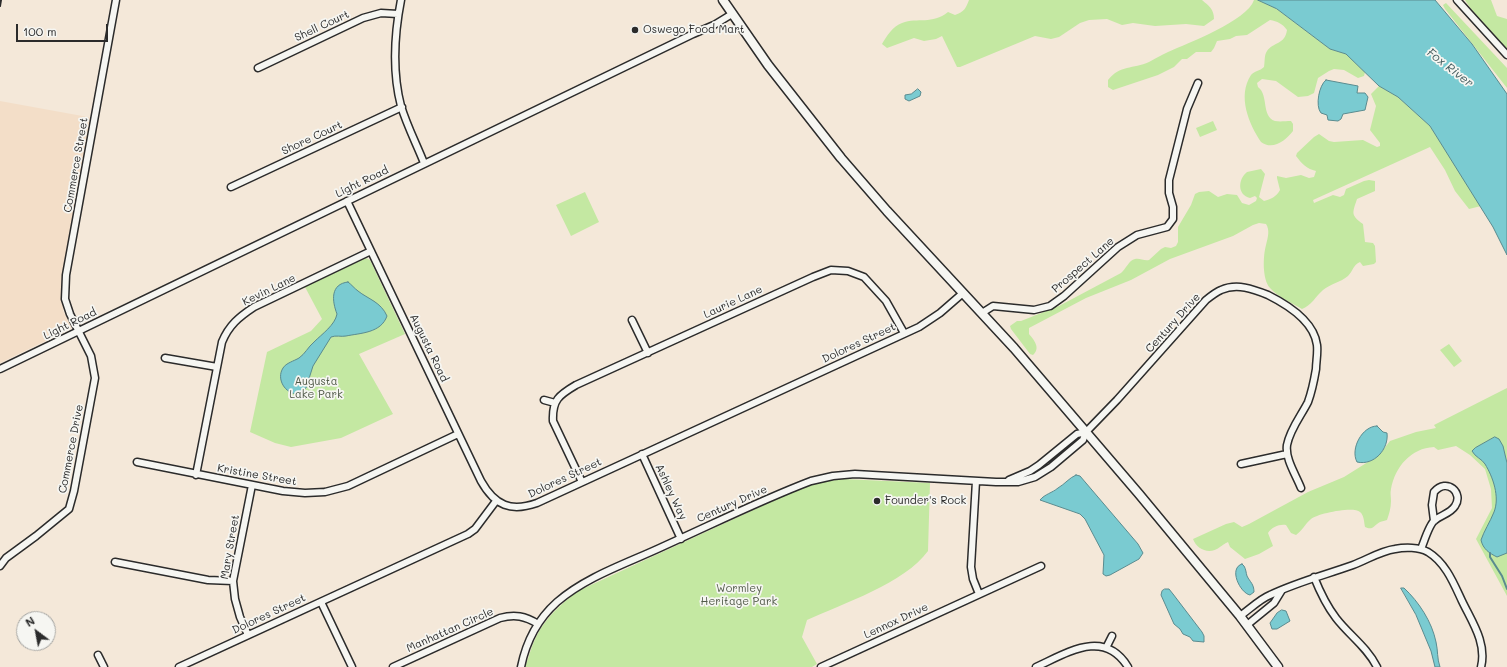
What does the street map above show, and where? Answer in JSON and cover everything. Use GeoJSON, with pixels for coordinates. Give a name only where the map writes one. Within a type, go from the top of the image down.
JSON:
{"type":"FeatureCollection","features":[{"type":"Feature","properties":{"kind":"main road"},"geometry":{"type":"LineString","coordinates":[[723,0],[784,86],[828,143],[883,206],[982,313],[1086,432],[1240,616],[1278,667]]}},
{"type":"Feature","properties":{"kind":"street","name":"Commerce Street"},"geometry":{"type":"LineString","coordinates":[[79,331],[70,314],[65,299],[66,274],[116,0]]}},
{"type":"Feature","properties":{"kind":"street"},"geometry":{"type":"LineString","coordinates":[[401,0],[398,14],[394,57],[395,72],[402,107],[424,163]]}},
{"type":"Feature","properties":{"kind":"street"},"geometry":{"type":"LineString","coordinates":[[1457,0],[1507,55]]}},
{"type":"Feature","properties":{"kind":"street","name":"Shell Court"},"geometry":{"type":"LineString","coordinates":[[258,68],[363,18],[381,13],[398,14]]}},
{"type":"Feature","properties":{"kind":"street","name":"Light Road"},"geometry":{"type":"LineString","coordinates":[[0,369],[424,163],[467,144],[692,34],[714,25],[732,14]]}},
{"type":"Feature","properties":{"kind":"street","name":"Prospect Lane"},"geometry":{"type":"LineString","coordinates":[[982,313],[993,306],[1034,310],[1050,306],[1064,296],[1118,247],[1137,235],[1168,227],[1173,219],[1174,207],[1169,193],[1169,180],[1187,109],[1198,83]]}},
{"type":"Feature","properties":{"kind":"street","name":"Shore Court"},"geometry":{"type":"LineString","coordinates":[[231,188],[402,107]]}},
{"type":"Feature","properties":{"kind":"street","name":"Augusta Road"},"geometry":{"type":"LineString","coordinates":[[346,201],[458,434],[485,488],[496,501]]}},
{"type":"Feature","properties":{"kind":"street","name":"Kevin Lane"},"geometry":{"type":"LineString","coordinates":[[196,475],[217,367],[226,333],[231,325],[239,316],[254,308],[371,251]]}},
{"type":"Feature","properties":{"kind":"street","name":"Laurie Lane"},"geometry":{"type":"LineString","coordinates":[[554,403],[563,393],[576,385],[812,277],[831,270],[848,271],[864,276],[886,301],[904,333]]}},
{"type":"Feature","properties":{"kind":"street","name":"Century Drive"},"geometry":{"type":"LineString","coordinates":[[521,667],[529,641],[538,624],[556,603],[575,588],[792,488],[811,481],[833,476],[869,475],[1018,482],[1027,480],[1044,472],[1082,440],[1086,432],[1118,400],[1206,300],[1221,290],[1241,286],[1258,291],[1292,309],[1303,319],[1312,331],[1317,344],[1313,387],[1290,436],[1286,454]]}},
{"type":"Feature","properties":{"kind":"street","name":"Dolores Street"},"geometry":{"type":"LineString","coordinates":[[179,667],[468,534],[475,529],[496,501],[518,508],[528,506],[582,482],[904,333],[935,317],[963,293]]}},
{"type":"Feature","properties":{"kind":"street"},"geometry":{"type":"LineString","coordinates":[[632,320],[648,353]]}},
{"type":"Feature","properties":{"kind":"street","name":"Commerce Drive"},"geometry":{"type":"LineString","coordinates":[[0,566],[6,558],[69,509],[95,378],[91,356],[79,331]]}},
{"type":"Feature","properties":{"kind":"street"},"geometry":{"type":"LineString","coordinates":[[165,358],[217,367]]}},
{"type":"Feature","properties":{"kind":"street"},"geometry":{"type":"LineString","coordinates":[[544,400],[554,403],[554,421],[582,482]]}},
{"type":"Feature","properties":{"kind":"street","name":"Kristine Street"},"geometry":{"type":"LineString","coordinates":[[137,462],[196,475],[283,491],[305,493],[326,492],[348,486],[458,434]]}},
{"type":"Feature","properties":{"kind":"street","name":"Ashley Way"},"geometry":{"type":"LineString","coordinates":[[642,454],[681,538]]}},
{"type":"Feature","properties":{"kind":"street"},"geometry":{"type":"LineString","coordinates":[[1241,464],[1286,454],[1302,488]]}},
{"type":"Feature","properties":{"kind":"street"},"geometry":{"type":"LineString","coordinates":[[976,481],[971,567],[973,579],[979,594]]}},
{"type":"Feature","properties":{"kind":"street","name":"Mary Street"},"geometry":{"type":"LineString","coordinates":[[248,635],[240,618],[235,599],[233,581],[252,485]]}},
{"type":"Feature","properties":{"kind":"street"},"geometry":{"type":"LineString","coordinates":[[1421,549],[1434,521],[1432,498],[1434,492],[1442,485],[1448,485],[1454,489],[1458,500],[1451,510],[1434,521]]}},
{"type":"Feature","properties":{"kind":"street"},"geometry":{"type":"LineString","coordinates":[[1240,616],[1269,595],[1314,577],[1353,565],[1396,548],[1421,549],[1428,552],[1438,560],[1451,578],[1479,636],[1483,650],[1481,667]]}},
{"type":"Feature","properties":{"kind":"street"},"geometry":{"type":"LineString","coordinates":[[115,562],[208,580],[233,581]]}},
{"type":"Feature","properties":{"kind":"street","name":"Lennox Drive"},"geometry":{"type":"LineString","coordinates":[[820,667],[1041,566]]}},
{"type":"Feature","properties":{"kind":"street"},"geometry":{"type":"LineString","coordinates":[[1314,577],[1327,606],[1336,619],[1363,645],[1377,667]]}},
{"type":"Feature","properties":{"kind":"street"},"geometry":{"type":"LineString","coordinates":[[1247,625],[1274,604],[1282,590]]}},
{"type":"Feature","properties":{"kind":"street"},"geometry":{"type":"LineString","coordinates":[[321,602],[352,667]]}},
{"type":"Feature","properties":{"kind":"street","name":"Manhattan Circle"},"geometry":{"type":"LineString","coordinates":[[393,667],[500,618],[518,616],[525,617],[538,624]]}},
{"type":"Feature","properties":{"kind":"street"},"geometry":{"type":"LineString","coordinates":[[1106,648],[1112,636]]}},
{"type":"Feature","properties":{"kind":"street"},"geometry":{"type":"LineString","coordinates":[[1036,667],[1079,647],[1096,646],[1106,648],[1118,655],[1128,667]]}},
{"type":"Feature","properties":{"kind":"street"},"geometry":{"type":"LineString","coordinates":[[98,655],[104,667]]}},
{"type":"Feature","properties":{"kind":"shaded area"},"geometry":{"type":"Polygon","coordinates":[[[0,101],[99,119],[63,311],[72,328],[0,363],[0,101]]]}},
{"type":"Feature","properties":{"kind":"green space"},"geometry":{"type":"Polygon","coordinates":[[[969,0],[1202,0],[1212,10],[1214,19],[1204,26],[1186,24],[1155,26],[1133,23],[1122,25],[1107,19],[1089,20],[1080,23],[1059,37],[1051,39],[1035,36],[960,67],[957,67],[942,36],[936,39],[924,41],[914,38],[887,48],[882,44],[890,32],[899,24],[908,21],[931,20],[948,12],[955,15],[961,13],[969,0]]]}},
{"type":"Feature","properties":{"kind":"green space"},"geometry":{"type":"Polygon","coordinates":[[[1254,0],[1258,0],[1277,9],[1330,49],[1346,54],[1365,72],[1364,76],[1358,78],[1344,70],[1334,69],[1329,71],[1318,78],[1314,93],[1308,96],[1298,97],[1276,81],[1262,79],[1257,83],[1263,95],[1268,115],[1275,121],[1291,121],[1293,124],[1293,131],[1283,141],[1275,145],[1261,142],[1252,127],[1246,110],[1245,101],[1247,83],[1251,75],[1264,67],[1267,51],[1281,41],[1286,35],[1287,30],[1282,24],[1275,21],[1270,20],[1247,35],[1217,41],[1211,52],[1196,52],[1187,59],[1182,59],[1174,67],[1158,75],[1113,90],[1108,87],[1108,80],[1117,72],[1149,62],[1165,53],[1216,30],[1240,16],[1249,8],[1254,0]]]}},
{"type":"Feature","properties":{"kind":"green space"},"geometry":{"type":"Polygon","coordinates":[[[1465,0],[1491,0],[1497,16],[1507,19],[1507,49],[1471,9],[1465,0]]]}},
{"type":"Feature","properties":{"kind":"green space"},"geometry":{"type":"Polygon","coordinates":[[[1446,3],[1507,68],[1507,88],[1445,9],[1443,5],[1446,3]]]}},
{"type":"Feature","properties":{"kind":"green space"},"geometry":{"type":"Polygon","coordinates":[[[1379,86],[1398,97],[1430,126],[1481,206],[1469,209],[1455,191],[1445,170],[1430,147],[1313,200],[1314,203],[1333,195],[1340,197],[1344,195],[1346,189],[1364,181],[1375,181],[1375,191],[1357,199],[1354,214],[1363,224],[1365,242],[1373,243],[1375,246],[1376,262],[1374,264],[1363,266],[1360,262],[1358,263],[1354,266],[1348,276],[1320,292],[1305,308],[1302,309],[1285,300],[1267,284],[1264,273],[1264,261],[1268,229],[1266,224],[1259,223],[1233,236],[1170,259],[1131,280],[1086,298],[1029,328],[1029,334],[1035,341],[1037,347],[1033,355],[1030,354],[1011,329],[1010,326],[1017,321],[1021,321],[1059,306],[1121,273],[1133,260],[1149,260],[1161,249],[1176,246],[1178,242],[1178,227],[1191,205],[1195,194],[1199,192],[1209,191],[1218,197],[1227,194],[1237,195],[1242,203],[1249,205],[1256,201],[1257,198],[1255,196],[1250,198],[1243,194],[1240,186],[1242,179],[1247,172],[1261,169],[1265,174],[1259,197],[1264,201],[1271,198],[1280,190],[1277,176],[1286,178],[1301,175],[1309,178],[1314,177],[1316,171],[1305,166],[1296,156],[1297,153],[1319,134],[1329,141],[1334,142],[1363,140],[1377,147],[1380,146],[1380,143],[1370,130],[1376,106],[1371,94],[1379,86]]]}},
{"type":"Feature","properties":{"kind":"green space"},"geometry":{"type":"Polygon","coordinates":[[[1213,121],[1217,130],[1200,137],[1196,128],[1213,121]]]}},
{"type":"Feature","properties":{"kind":"green space"},"geometry":{"type":"Polygon","coordinates":[[[585,192],[599,222],[571,236],[556,205],[585,192]]]}},
{"type":"Feature","properties":{"kind":"green space","name":"Augusta Lake Park"},"geometry":{"type":"Polygon","coordinates":[[[366,258],[370,260],[405,334],[359,354],[393,414],[341,438],[291,447],[275,443],[250,432],[267,352],[311,331],[322,319],[305,287],[366,258]]]}},
{"type":"Feature","properties":{"kind":"green space"},"geometry":{"type":"Polygon","coordinates":[[[1449,344],[1462,361],[1454,367],[1440,350],[1449,344]]]}},
{"type":"Feature","properties":{"kind":"green space"},"geometry":{"type":"Polygon","coordinates":[[[1507,388],[1507,596],[1476,539],[1492,508],[1491,489],[1485,469],[1470,455],[1456,446],[1438,450],[1434,447],[1426,448],[1411,455],[1405,460],[1396,473],[1393,481],[1391,490],[1391,506],[1387,520],[1380,522],[1372,528],[1365,527],[1362,515],[1356,510],[1343,510],[1327,513],[1311,519],[1296,535],[1291,533],[1286,525],[1276,526],[1268,533],[1273,546],[1259,554],[1245,559],[1230,547],[1228,542],[1212,551],[1208,551],[1198,546],[1193,539],[1226,524],[1234,522],[1242,527],[1249,524],[1308,492],[1344,477],[1379,455],[1390,441],[1416,432],[1436,428],[1434,425],[1507,388]]]}},
{"type":"Feature","properties":{"kind":"green space","name":"Wormley Heritage Park"},"geometry":{"type":"Polygon","coordinates":[[[843,479],[930,483],[928,551],[918,562],[889,583],[855,600],[807,620],[802,637],[817,664],[812,667],[525,667],[534,641],[544,624],[560,606],[578,591],[801,488],[821,482],[843,479]]]}},
{"type":"Feature","properties":{"kind":"water","name":"Fox River"},"geometry":{"type":"Polygon","coordinates":[[[1258,0],[1435,0],[1472,44],[1507,94],[1507,255],[1493,227],[1430,126],[1398,97],[1379,86],[1346,54],[1330,49],[1277,9],[1258,0]]]}},
{"type":"Feature","properties":{"kind":"water"},"geometry":{"type":"Polygon","coordinates":[[[1326,80],[1358,86],[1357,93],[1365,93],[1368,97],[1365,110],[1343,114],[1341,119],[1338,121],[1328,120],[1327,115],[1321,113],[1318,106],[1321,86],[1326,80]]]}},
{"type":"Feature","properties":{"kind":"water"},"geometry":{"type":"Polygon","coordinates":[[[918,89],[921,92],[920,96],[909,101],[905,99],[905,95],[911,94],[918,89]]]}},
{"type":"Feature","properties":{"kind":"water"},"geometry":{"type":"Polygon","coordinates":[[[348,282],[381,307],[387,316],[384,322],[375,329],[364,333],[331,337],[313,366],[306,388],[298,394],[289,391],[281,381],[281,372],[284,366],[301,356],[331,326],[337,314],[334,304],[335,290],[342,283],[348,282]]]}},
{"type":"Feature","properties":{"kind":"water"},"geometry":{"type":"Polygon","coordinates":[[[1377,426],[1383,432],[1387,433],[1386,445],[1374,459],[1363,463],[1357,462],[1355,451],[1359,439],[1367,430],[1377,426]]]}},
{"type":"Feature","properties":{"kind":"water"},"geometry":{"type":"Polygon","coordinates":[[[1495,437],[1499,439],[1503,446],[1507,463],[1507,553],[1497,557],[1491,554],[1483,546],[1481,540],[1496,506],[1495,487],[1485,464],[1472,451],[1495,437]]]}},
{"type":"Feature","properties":{"kind":"water"},"geometry":{"type":"Polygon","coordinates":[[[1076,475],[1080,476],[1138,544],[1143,553],[1139,559],[1110,575],[1106,576],[1103,574],[1104,555],[1085,519],[1080,514],[1040,500],[1076,475]]]}},
{"type":"Feature","properties":{"kind":"water"},"geometry":{"type":"Polygon","coordinates":[[[1242,564],[1245,567],[1247,576],[1252,583],[1254,592],[1250,595],[1243,590],[1237,580],[1236,570],[1238,566],[1242,564]]]}},
{"type":"Feature","properties":{"kind":"water"},"geometry":{"type":"Polygon","coordinates":[[[1401,588],[1404,588],[1415,600],[1428,620],[1436,642],[1440,667],[1435,667],[1431,651],[1416,615],[1401,588]]]}},
{"type":"Feature","properties":{"kind":"water"},"geometry":{"type":"Polygon","coordinates":[[[1169,589],[1202,632],[1204,642],[1193,641],[1190,637],[1183,634],[1174,624],[1161,595],[1162,591],[1169,589]]]}},
{"type":"Feature","properties":{"kind":"water"},"geometry":{"type":"Polygon","coordinates":[[[1282,610],[1286,611],[1290,621],[1277,629],[1272,629],[1270,623],[1277,613],[1282,610]]]}},
{"type":"Feature","properties":{"kind":"waterway"},"geometry":{"type":"LineString","coordinates":[[1490,553],[1490,557],[1502,576],[1507,589]]}},
{"type":"Feature","properties":{"kind":"railway"},"geometry":{"type":"LineString","coordinates":[[0,6],[1,0]]}},
{"type":"Feature","properties":{"kind":"place","name":"Oswego Food Mart"},"geometry":{"type":"Point","coordinates":[635,30]}},
{"type":"Feature","properties":{"kind":"place","name":"Founder's Rock"},"geometry":{"type":"Point","coordinates":[877,501]}}]}
